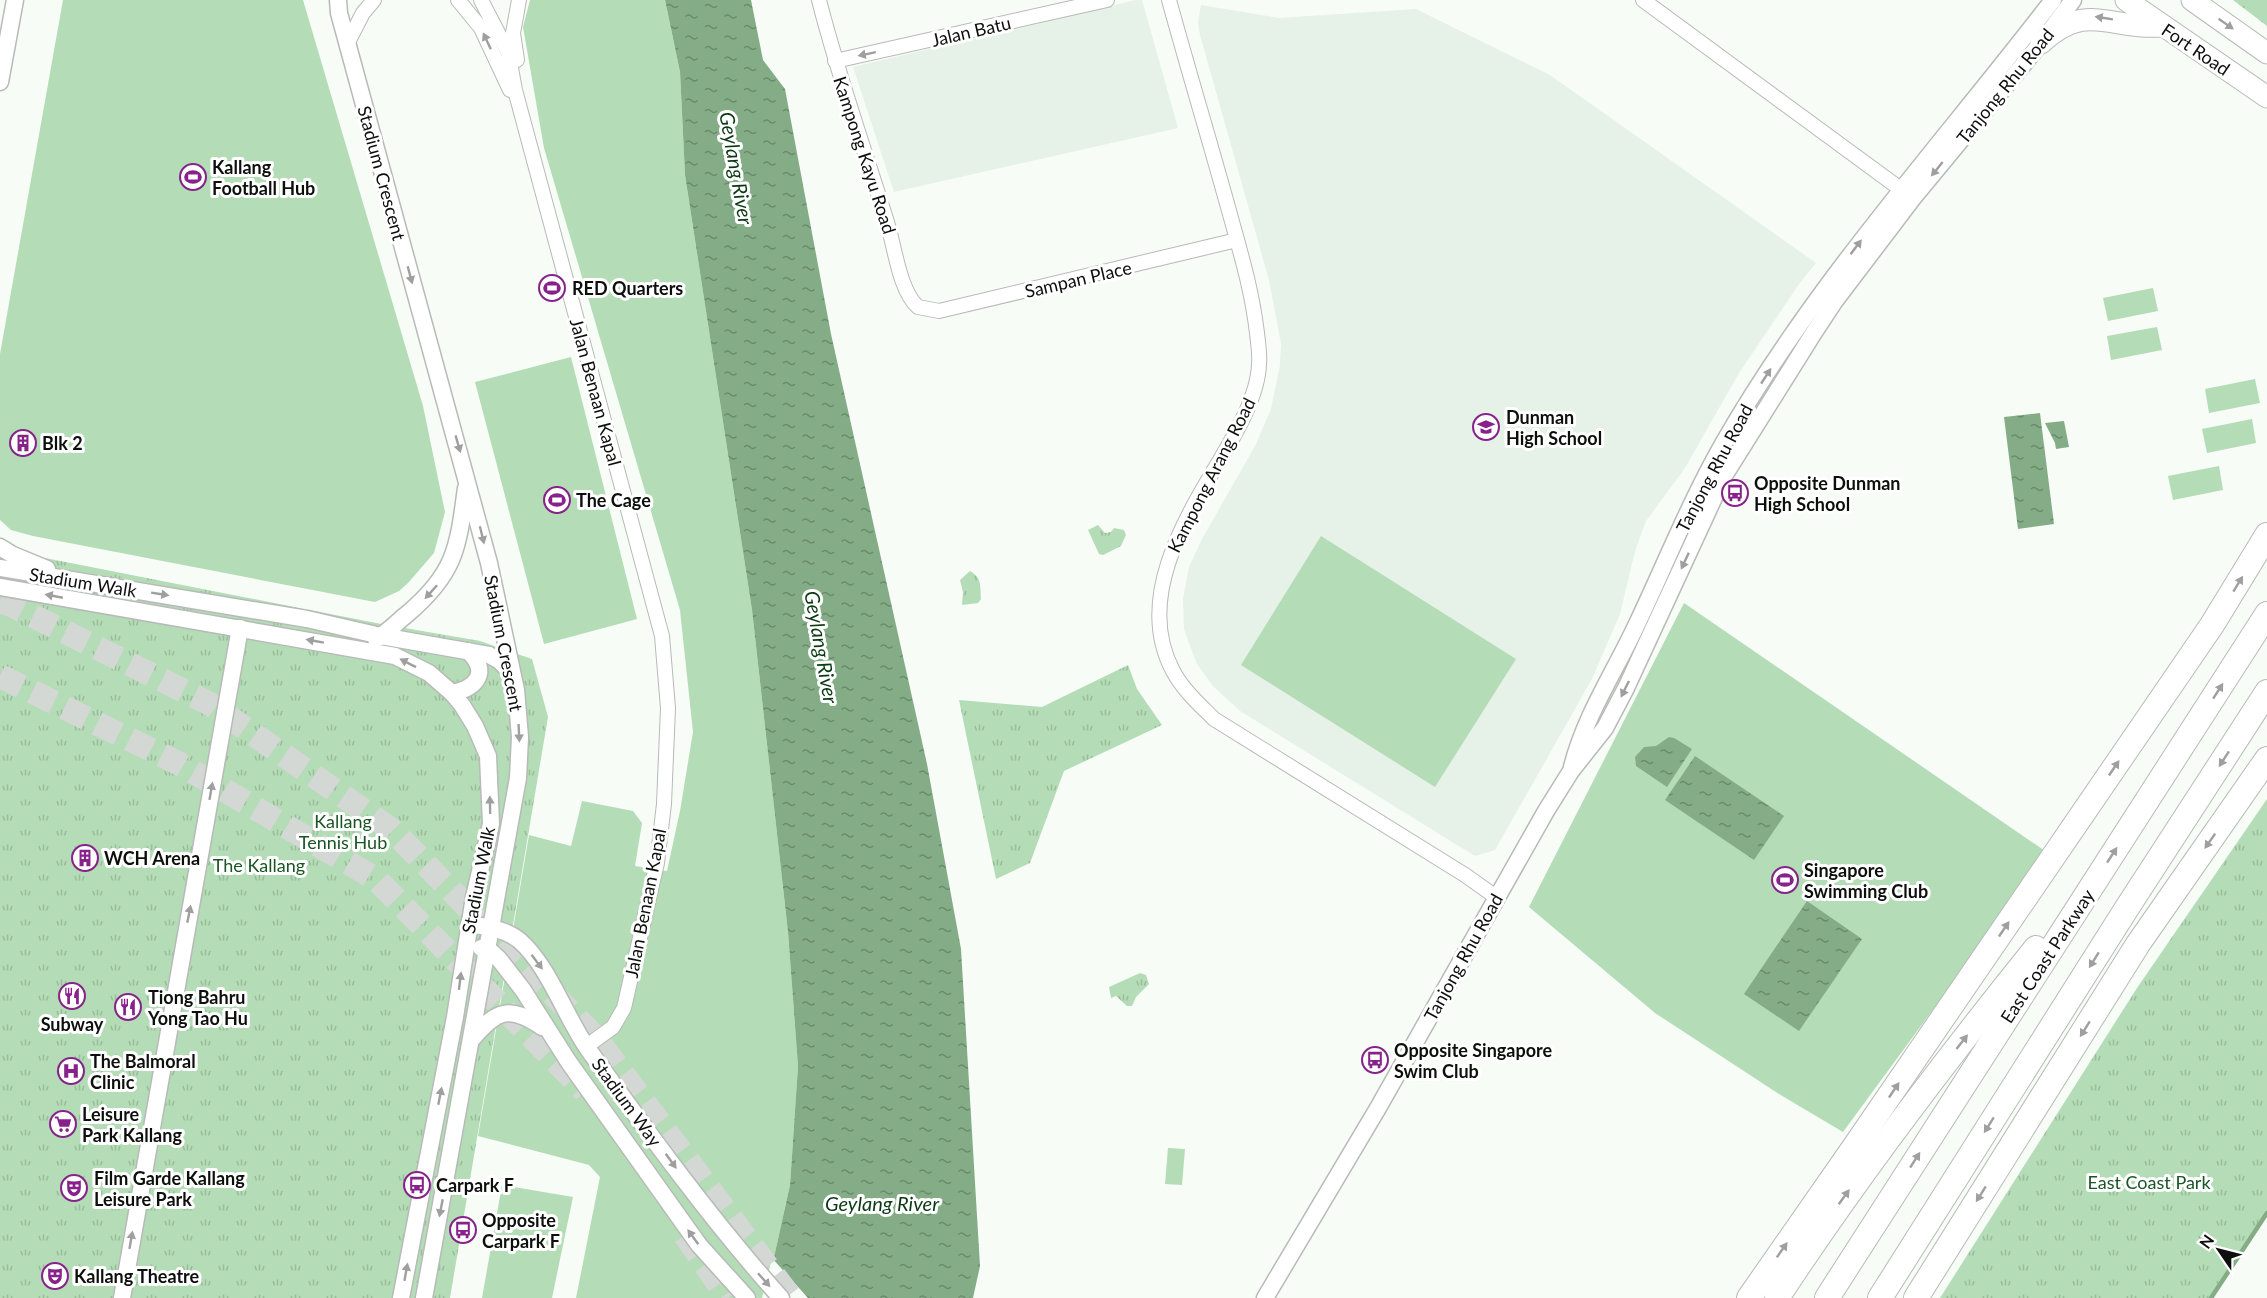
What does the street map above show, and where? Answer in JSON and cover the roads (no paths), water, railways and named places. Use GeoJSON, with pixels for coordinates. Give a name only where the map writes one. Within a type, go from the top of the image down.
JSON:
{"type":"FeatureCollection","features":[{"type":"Feature","properties":{"kind":"highway"},"geometry":{"type":"LineString","coordinates":[[1749,1298],[1862,1137],[2212,625],[2267,535]]}},
{"type":"Feature","properties":{"kind":"highway","name":"East Coast Parkway"},"geometry":{"type":"LineString","coordinates":[[1827,1298],[2267,614]]}},
{"type":"Feature","properties":{"kind":"highway"},"geometry":{"type":"LineString","coordinates":[[1880,1298],[2125,910],[2267,692]]}},
{"type":"Feature","properties":{"kind":"highway"},"geometry":{"type":"LineString","coordinates":[[1916,1298],[2138,944],[2267,759]]}},
{"type":"Feature","properties":{"kind":"highway"},"geometry":{"type":"LineString","coordinates":[[1777,1298],[1833,1213],[1902,1118],[2056,924],[2080,904]]}},
{"type":"Feature","properties":{"kind":"main road","name":"Fort Road"},"geometry":{"type":"LineString","coordinates":[[2126,0],[2267,97]]}},
{"type":"Feature","properties":{"kind":"main road","name":"Fort Road"},"geometry":{"type":"LineString","coordinates":[[2192,0],[2267,53]]}},
{"type":"Feature","properties":{"kind":"main road"},"geometry":{"type":"LineString","coordinates":[[2041,43],[2051,32],[2071,21],[2085,17],[2097,16],[2137,26],[2161,26]]}},
{"type":"Feature","properties":{"kind":"street"},"geometry":{"type":"LineString","coordinates":[[0,82],[15,0]]}},
{"type":"Feature","properties":{"kind":"street"},"geometry":{"type":"LineString","coordinates":[[347,44],[363,13],[374,0]]}},
{"type":"Feature","properties":{"kind":"street"},"geometry":{"type":"LineString","coordinates":[[458,0],[481,28],[522,113]]}},
{"type":"Feature","properties":{"kind":"street","name":"Jalan Benaan Kapal"},"geometry":{"type":"LineString","coordinates":[[481,0],[508,52],[522,113],[662,636],[668,708],[664,804],[657,863],[624,1008],[613,1027],[586,1046]]}},
{"type":"Feature","properties":{"kind":"street","name":"Jalan Benaan Kapal"},"geometry":{"type":"LineString","coordinates":[[519,0],[513,33],[521,85],[522,113]]}},
{"type":"Feature","properties":{"kind":"street","name":"Kampong Kayu Road"},"geometry":{"type":"LineString","coordinates":[[819,0],[835,61],[908,295],[918,307]]}},
{"type":"Feature","properties":{"kind":"street","name":"Jalan Batu"},"geometry":{"type":"LineString","coordinates":[[835,61],[1107,0]]}},
{"type":"Feature","properties":{"kind":"street","name":"Kampong Arang Road"},"geometry":{"type":"LineString","coordinates":[[1169,0],[1252,295],[1259,367],[1251,398],[1237,430],[1183,524],[1167,562],[1160,611],[1161,639],[1173,670],[1187,692],[1214,719],[1496,897]]}},
{"type":"Feature","properties":{"kind":"street"},"geometry":{"type":"LineString","coordinates":[[1644,0],[1906,194]]}},
{"type":"Feature","properties":{"kind":"street","name":"Tanjong Rhu Road"},"geometry":{"type":"LineString","coordinates":[[1265,1298],[1378,1108],[1496,897],[1571,771],[1587,719],[1636,627],[1701,483],[1724,443],[1799,325],[1906,194],[2054,0]]}},
{"type":"Feature","properties":{"kind":"street","name":"Tanjong Rhu Road"},"geometry":{"type":"LineString","coordinates":[[1906,194],[2041,43],[2073,0]]}},
{"type":"Feature","properties":{"kind":"street","name":"Stadium Crescent"},"geometry":{"type":"LineString","coordinates":[[337,4],[489,563],[513,675],[520,737],[518,778],[424,1298]]}},
{"type":"Feature","properties":{"kind":"street","name":"Sampan Place"},"geometry":{"type":"LineString","coordinates":[[918,307],[939,311],[1237,240]]}},
{"type":"Feature","properties":{"kind":"street"},"geometry":{"type":"LineString","coordinates":[[357,648],[381,636],[433,591],[448,568],[460,539],[468,479]]}},
{"type":"Feature","properties":{"kind":"street"},"geometry":{"type":"LineString","coordinates":[[0,547],[13,555],[81,582]]}},
{"type":"Feature","properties":{"kind":"street","name":"Stadium Walk"},"geometry":{"type":"LineString","coordinates":[[0,568],[307,619],[381,636],[468,651],[500,661],[513,675]]}},
{"type":"Feature","properties":{"kind":"street","name":"Stadium Walk"},"geometry":{"type":"LineString","coordinates":[[0,587],[395,656],[429,673],[452,693],[475,726],[488,756],[490,824],[465,945],[456,1017],[401,1298]]}},
{"type":"Feature","properties":{"kind":"street"},"geometry":{"type":"LineString","coordinates":[[122,1298],[240,628]]}},
{"type":"Feature","properties":{"kind":"street"},"geometry":{"type":"LineString","coordinates":[[452,693],[466,690],[479,676],[480,667],[476,658],[468,651]]}},
{"type":"Feature","properties":{"kind":"street","name":"Stadium Way"},"geometry":{"type":"LineString","coordinates":[[469,924],[509,933],[522,942],[544,972],[586,1046],[716,1223],[781,1298]]}},
{"type":"Feature","properties":{"kind":"street"},"geometry":{"type":"LineString","coordinates":[[465,945],[488,949]]}},
{"type":"Feature","properties":{"kind":"street","name":"Stadium Way"},"geometry":{"type":"LineString","coordinates":[[488,949],[499,959],[523,990],[548,1031],[699,1245],[747,1298]]}},
{"type":"Feature","properties":{"kind":"street"},"geometry":{"type":"LineString","coordinates":[[472,1039],[491,1018],[509,1013],[526,1016],[548,1031]]}},
{"type":"Feature","properties":{"kind":"water","name":"Geylang River"},"geometry":{"type":"Polygon","coordinates":[[[665,0],[751,0],[763,60],[785,89],[831,334],[927,764],[961,949],[980,1266],[973,1298],[765,1298],[790,1185],[798,1066],[788,932],[752,610],[685,175],[680,72],[665,0]]]}},
{"type":"Feature","properties":{"kind":"water"},"geometry":{"type":"Polygon","coordinates":[[[2040,413],[2054,524],[2018,529],[2004,417],[2040,413]]]}},
{"type":"Feature","properties":{"kind":"water"},"geometry":{"type":"Polygon","coordinates":[[[2064,421],[2069,447],[2056,449],[2045,423],[2064,421]]]}},
{"type":"Feature","properties":{"kind":"water"},"geometry":{"type":"Polygon","coordinates":[[[1669,737],[1692,749],[1667,787],[1636,766],[1635,757],[1644,747],[1656,746],[1669,737]]]}},
{"type":"Feature","properties":{"kind":"water"},"geometry":{"type":"Polygon","coordinates":[[[1695,756],[1784,816],[1754,860],[1665,800],[1695,756]]]}},
{"type":"Feature","properties":{"kind":"water"},"geometry":{"type":"Polygon","coordinates":[[[1807,901],[1862,939],[1799,1031],[1744,994],[1807,901]]]}},
{"type":"Feature","properties":{"kind":"waterway"},"geometry":{"type":"LineString","coordinates":[[2211,1298],[2267,1213]]}},
{"type":"Feature","properties":{"kind":"tunnel"},"geometry":{"type":"LineString","coordinates":[[0,602],[9,604],[210,704],[392,830],[595,1037],[791,1298]]}},
{"type":"Feature","properties":{"kind":"tunnel"},"geometry":{"type":"LineString","coordinates":[[0,676],[180,764],[376,879],[585,1091]]}},
{"type":"Feature","properties":{"kind":"tunnel"},"geometry":{"type":"LineString","coordinates":[[685,1235],[728,1298]]}},
{"type":"Feature","properties":{"kind":"place","name":"Kallang Football Hub"},"geometry":{"type":"Point","coordinates":[193,177]}},
{"type":"Feature","properties":{"kind":"place","name":"RED Quarters"},"geometry":{"type":"Point","coordinates":[552,288]}},
{"type":"Feature","properties":{"kind":"place","name":"Dunman High School"},"geometry":{"type":"Point","coordinates":[1486,427]}},
{"type":"Feature","properties":{"kind":"place","name":"Blk 2"},"geometry":{"type":"Point","coordinates":[23,443]}},
{"type":"Feature","properties":{"kind":"place","name":"Opposite Dunman High School"},"geometry":{"type":"Point","coordinates":[1735,493]}},
{"type":"Feature","properties":{"kind":"place","name":"The Cage"},"geometry":{"type":"Point","coordinates":[557,500]}},
{"type":"Feature","properties":{"kind":"place","name":"WCH Arena"},"geometry":{"type":"Point","coordinates":[85,858]}},
{"type":"Feature","properties":{"kind":"place","name":"Singapore Swimming Club"},"geometry":{"type":"Point","coordinates":[1785,880]}},
{"type":"Feature","properties":{"kind":"place","name":"Subway"},"geometry":{"type":"Point","coordinates":[72,996]}},
{"type":"Feature","properties":{"kind":"place","name":"Tiong Bahru Yong Tao Hu"},"geometry":{"type":"Point","coordinates":[128,1007]}},
{"type":"Feature","properties":{"kind":"place","name":"Opposite Singapore Swim Club"},"geometry":{"type":"Point","coordinates":[1375,1060]}},
{"type":"Feature","properties":{"kind":"place","name":"The Balmoral Clinic"},"geometry":{"type":"Point","coordinates":[71,1071]}},
{"type":"Feature","properties":{"kind":"place","name":"Leisure Park Kallang"},"geometry":{"type":"Point","coordinates":[63,1124]}},
{"type":"Feature","properties":{"kind":"place","name":"Carpark F"},"geometry":{"type":"Point","coordinates":[417,1185]}},
{"type":"Feature","properties":{"kind":"place","name":"Film Garde Kallang Leisure Park"},"geometry":{"type":"Point","coordinates":[74,1188]}},
{"type":"Feature","properties":{"kind":"place","name":"Opposite Carpark F"},"geometry":{"type":"Point","coordinates":[463,1230]}},
{"type":"Feature","properties":{"kind":"place","name":"Kallang Theatre"},"geometry":{"type":"Point","coordinates":[55,1276]}},
{"type":"Feature","properties":{"kind":"park label","name":"Kallang Tennis Hub"},"geometry":{"type":"Point","coordinates":[343,831]}},
{"type":"Feature","properties":{"kind":"park label","name":"The Kallang"},"geometry":{"type":"Point","coordinates":[259,865]}},
{"type":"Feature","properties":{"kind":"park label","name":"East Coast Park"},"geometry":{"type":"Point","coordinates":[2149,1182]}}]}
